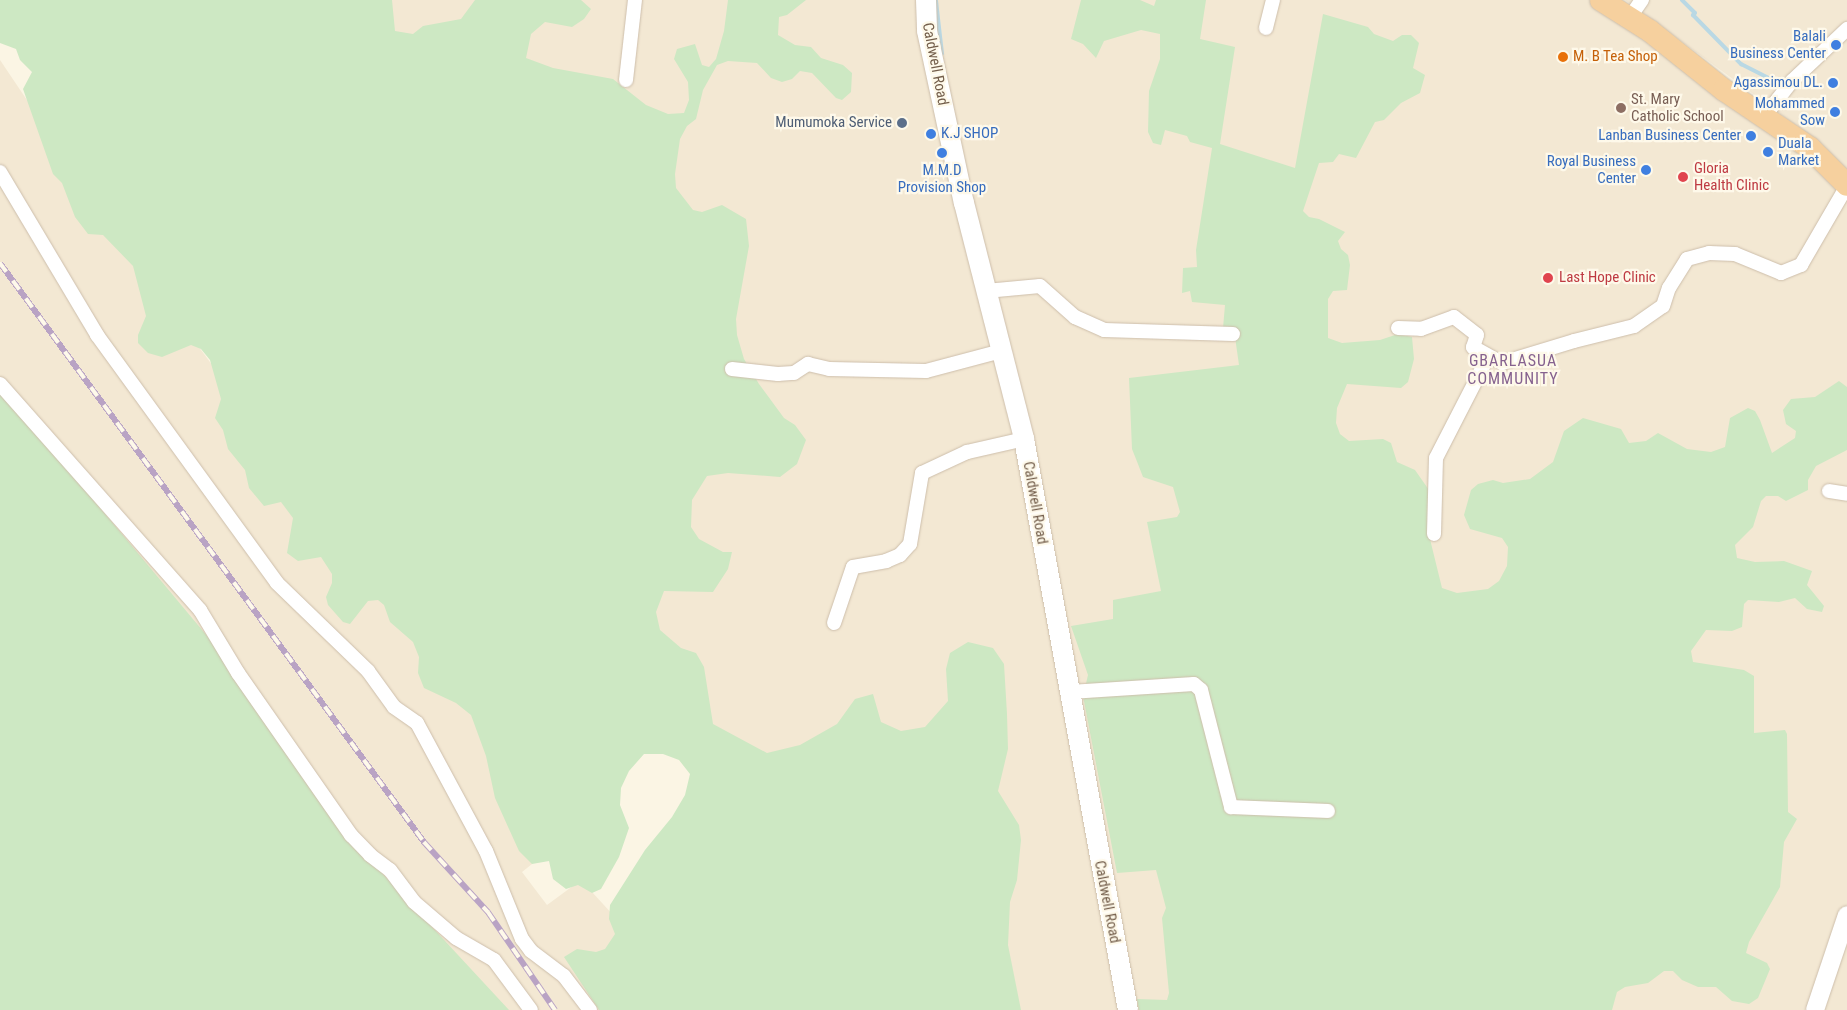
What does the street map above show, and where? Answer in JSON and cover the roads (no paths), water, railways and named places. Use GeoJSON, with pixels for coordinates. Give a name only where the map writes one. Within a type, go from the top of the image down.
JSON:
{"type":"FeatureCollection","features":[{"type":"Feature","properties":{"kind":"highway"},"geometry":{"type":"LineString","coordinates":[[1601,0],[1636,9],[1763,118],[1810,148],[1847,186]]}},
{"type":"Feature","properties":{"kind":"main road","name":"Caldwell Road"},"geometry":{"type":"LineString","coordinates":[[926,0],[927,31],[986,292],[1024,438],[1128,1010]]}},
{"type":"Feature","properties":{"kind":"street"},"geometry":{"type":"LineString","coordinates":[[626,80],[635,0]]}},
{"type":"Feature","properties":{"kind":"street"},"geometry":{"type":"LineString","coordinates":[[1266,28],[1273,0]]}},
{"type":"Feature","properties":{"kind":"street"},"geometry":{"type":"LineString","coordinates":[[1763,118],[1792,80],[1847,29]]}},
{"type":"Feature","properties":{"kind":"street"},"geometry":{"type":"LineString","coordinates":[[0,172],[98,334],[277,583],[368,672],[394,707],[417,723],[486,851],[522,939],[531,952],[564,976],[590,1010]]}},
{"type":"Feature","properties":{"kind":"street"},"geometry":{"type":"LineString","coordinates":[[1398,328],[1421,329],[1454,317],[1477,335],[1473,347],[1488,357],[1502,363],[1514,361],[1574,341],[1634,326],[1663,306],[1669,288],[1687,259],[1709,253],[1735,254],[1781,273],[1801,266],[1847,186]]}},
{"type":"Feature","properties":{"kind":"street"},"geometry":{"type":"LineString","coordinates":[[986,292],[1040,286],[1075,317],[1104,330],[1233,334]]}},
{"type":"Feature","properties":{"kind":"street"},"geometry":{"type":"LineString","coordinates":[[732,369],[778,374],[794,373],[808,364],[830,369],[926,371],[1001,351]]}},
{"type":"Feature","properties":{"kind":"street"},"geometry":{"type":"LineString","coordinates":[[1434,534],[1436,458],[1488,357]]}},
{"type":"Feature","properties":{"kind":"street"},"geometry":{"type":"LineString","coordinates":[[0,384],[200,610],[238,672],[351,835],[370,855],[390,870],[421,908],[456,938],[494,960],[532,1010]]}},
{"type":"Feature","properties":{"kind":"street"},"geometry":{"type":"LineString","coordinates":[[834,623],[854,567],[886,561],[900,555],[910,544],[922,473],[967,452],[1024,438]]}},
{"type":"Feature","properties":{"kind":"street"},"geometry":{"type":"LineString","coordinates":[[1829,491],[1847,494]]}},
{"type":"Feature","properties":{"kind":"street"},"geometry":{"type":"LineString","coordinates":[[1070,692],[1194,684],[1201,690],[1231,807],[1328,811]]}},
{"type":"Feature","properties":{"kind":"street"},"geometry":{"type":"LineString","coordinates":[[1815,1010],[1847,915]]}},
{"type":"Feature","properties":{"kind":"waterway"},"geometry":{"type":"LineString","coordinates":[[1682,0],[1695,13],[1693,15],[1741,64],[1774,81]]}},
{"type":"Feature","properties":{"kind":"waterway"},"geometry":{"type":"LineString","coordinates":[[936,1],[942,54]]}},
{"type":"Feature","properties":{"kind":"railway"},"geometry":{"type":"LineString","coordinates":[[0,263],[424,842],[488,912],[555,1010]]}},
{"type":"Feature","properties":{"kind":"place","name":"Balali Business Center"},"geometry":{"type":"Point","coordinates":[1836,45]}},
{"type":"Feature","properties":{"kind":"place","name":"M. B Tea Shop"},"geometry":{"type":"Point","coordinates":[1563,57]}},
{"type":"Feature","properties":{"kind":"place","name":"Agassimou DL."},"geometry":{"type":"Point","coordinates":[1833,83]}},
{"type":"Feature","properties":{"kind":"place","name":"St. Mary Catholic School"},"geometry":{"type":"Point","coordinates":[1621,108]}},
{"type":"Feature","properties":{"kind":"place","name":"Mohammed Sow"},"geometry":{"type":"Point","coordinates":[1835,112]}},
{"type":"Feature","properties":{"kind":"place","name":"Mumumoka Service"},"geometry":{"type":"Point","coordinates":[902,123]}},
{"type":"Feature","properties":{"kind":"place","name":"K.J SHOP"},"geometry":{"type":"Point","coordinates":[931,134]}},
{"type":"Feature","properties":{"kind":"place","name":"Lanban Business Center"},"geometry":{"type":"Point","coordinates":[1751,136]}},
{"type":"Feature","properties":{"kind":"place","name":"Duala Market"},"geometry":{"type":"Point","coordinates":[1768,152]}},
{"type":"Feature","properties":{"kind":"place","name":"M.M.D Provision Shop"},"geometry":{"type":"Point","coordinates":[942,153]}},
{"type":"Feature","properties":{"kind":"place","name":"Royal Business Center"},"geometry":{"type":"Point","coordinates":[1646,170]}},
{"type":"Feature","properties":{"kind":"place","name":"Gloria Health Clinic"},"geometry":{"type":"Point","coordinates":[1683,177]}},
{"type":"Feature","properties":{"kind":"place","name":"Last Hope Clinic"},"geometry":{"type":"Point","coordinates":[1548,278]}},
{"type":"Feature","properties":{"kind":"district","name":"GBARLASUA COMMUNITY"},"geometry":{"type":"Point","coordinates":[1513,370]}}]}
